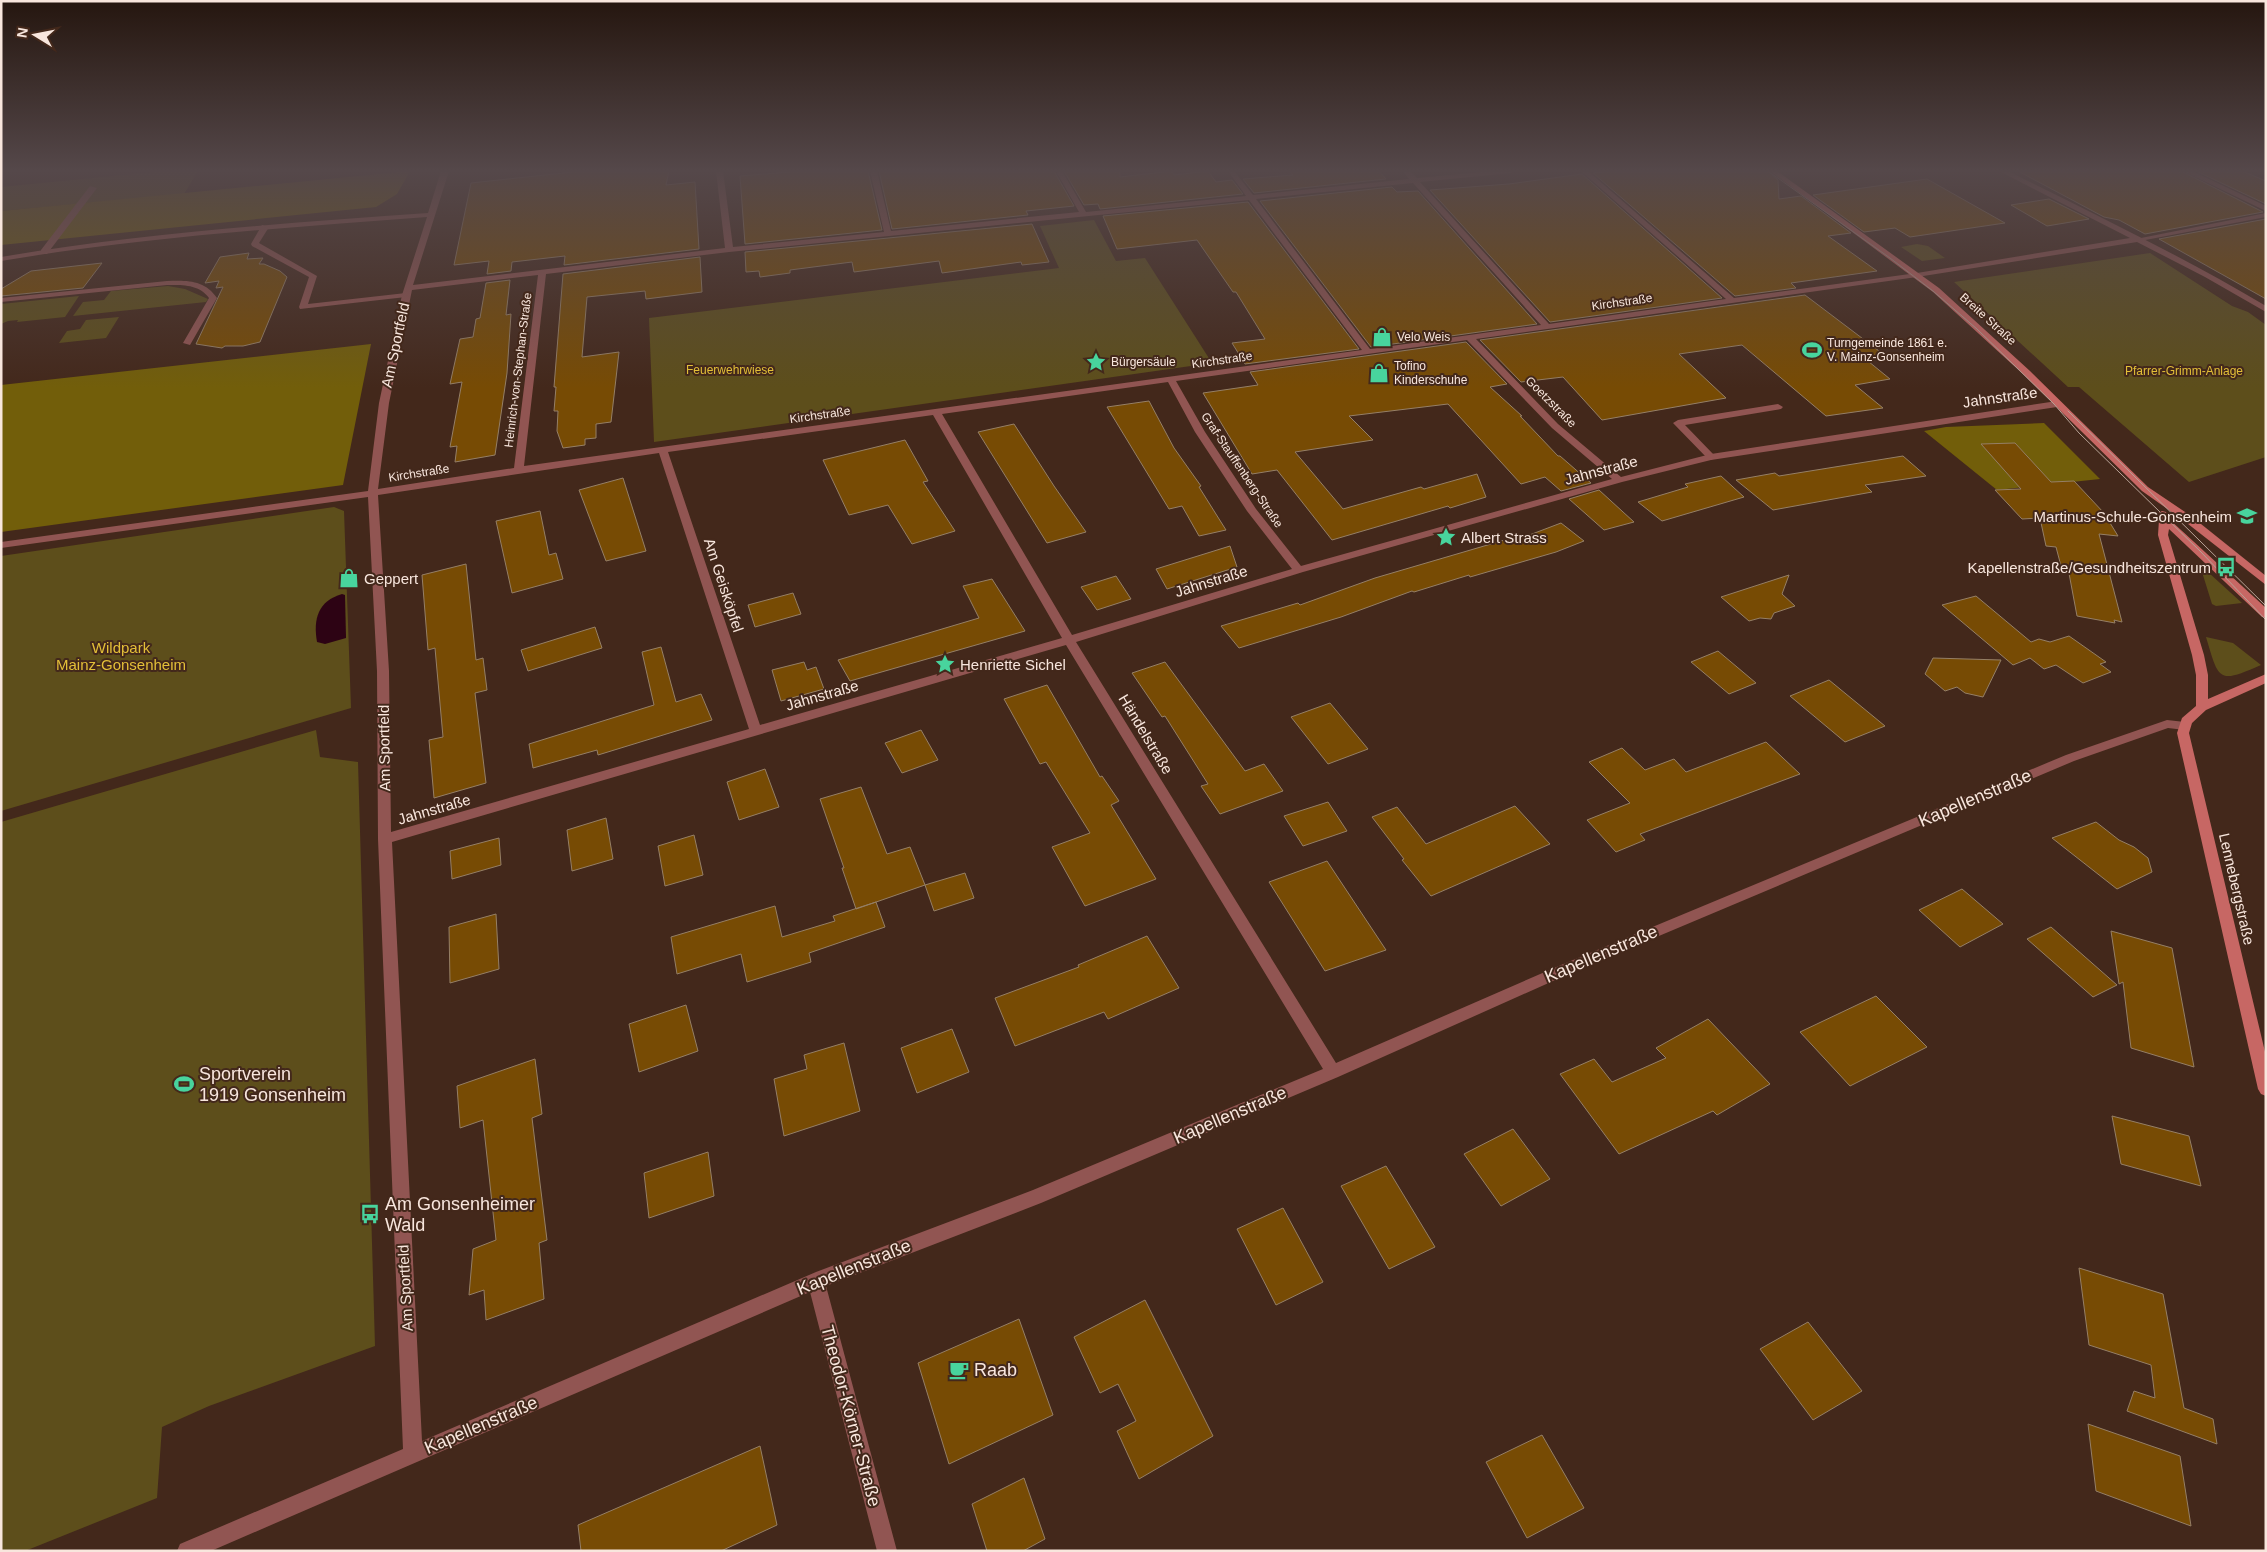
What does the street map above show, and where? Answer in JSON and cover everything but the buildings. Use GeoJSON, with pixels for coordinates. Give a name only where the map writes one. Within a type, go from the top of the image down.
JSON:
{"type":"FeatureCollection","features":[{"type":"Feature","properties":{"kind":"main road","name":"Breite Straße"},"geometry":{"type":"LineString","coordinates":[[1873,243],[1917,275],[1980,330],[2145,489],[2202,529],[2266,582]]}},
{"type":"Feature","properties":{"kind":"main road","name":"Breite Straße"},"geometry":{"type":"LineString","coordinates":[[2145,489],[2164,520],[2209,559],[2266,614]]}},
{"type":"Feature","properties":{"kind":"main road","name":"Breite Straße"},"geometry":{"type":"LineString","coordinates":[[2164,520],[2163,536],[2198,655],[2202,676],[2202,707]]}},
{"type":"Feature","properties":{"kind":"main road"},"geometry":{"type":"LineString","coordinates":[[2164,520],[2202,529]]}},
{"type":"Feature","properties":{"kind":"main road"},"geometry":{"type":"LineString","coordinates":[[2185,726],[2186,721],[2202,707],[2266,678]]}},
{"type":"Feature","properties":{"kind":"main road","name":"Lennebergstraße"},"geometry":{"type":"LineString","coordinates":[[2185,726],[2185,742],[2266,1089]]}},
{"type":"Feature","properties":{"kind":"street"},"geometry":{"type":"LineString","coordinates":[[44,252],[51,243]]}},
{"type":"Feature","properties":{"kind":"street"},"geometry":{"type":"LineString","coordinates":[[1,258],[106,243]]}},
{"type":"Feature","properties":{"kind":"street"},"geometry":{"type":"LineString","coordinates":[[255,243],[313,276],[303,307],[542,273],[794,243]]}},
{"type":"Feature","properties":{"kind":"street","name":"Am Sportfeld"},"geometry":{"type":"LineString","coordinates":[[413,1454],[385,839],[383,688],[373,493],[384,403],[407,292],[421,243]]}},
{"type":"Feature","properties":{"kind":"street"},"geometry":{"type":"LineString","coordinates":[[728,243],[729,250]]}},
{"type":"Feature","properties":{"kind":"street"},"geometry":{"type":"LineString","coordinates":[[1286,243],[1368,352]]}},
{"type":"Feature","properties":{"kind":"street"},"geometry":{"type":"LineString","coordinates":[[1472,243],[1546,326]]}},
{"type":"Feature","properties":{"kind":"street"},"geometry":{"type":"LineString","coordinates":[[1667,243],[1732,300]]}},
{"type":"Feature","properties":{"kind":"street","name":"Kirchstraße"},"geometry":{"type":"LineString","coordinates":[[1,545],[373,493],[519,470],[1917,275],[2113,243]]}},
{"type":"Feature","properties":{"kind":"street"},"geometry":{"type":"LineString","coordinates":[[2148,243],[2208,275],[2266,310]]}},
{"type":"Feature","properties":{"kind":"street","name":"Heinrich-von-Stephan-Straße"},"geometry":{"type":"LineString","coordinates":[[519,470],[542,273]]}},
{"type":"Feature","properties":{"kind":"street"},"geometry":{"type":"LineString","coordinates":[[1,300],[167,282],[192,284],[209,291],[213,298],[188,343]]}},
{"type":"Feature","properties":{"kind":"street","name":"Goetzstraße"},"geometry":{"type":"LineString","coordinates":[[1470,337],[1555,426],[1619,480]]}},
{"type":"Feature","properties":{"kind":"street","name":"Graf-Stauffenberg-Straße"},"geometry":{"type":"LineString","coordinates":[[1170,380],[1200,432],[1252,511],[1299,570]]}},
{"type":"Feature","properties":{"kind":"street","name":"Jahnstraße"},"geometry":{"type":"LineString","coordinates":[[385,839],[1069,640],[1299,570],[1711,456],[2058,404]]}},
{"type":"Feature","properties":{"kind":"street"},"geometry":{"type":"LineString","coordinates":[[1711,456],[1678,423],[1778,407]]}},
{"type":"Feature","properties":{"kind":"street","name":"Händelstraße"},"geometry":{"type":"LineString","coordinates":[[936,412],[1069,640],[1333,1072]]}},
{"type":"Feature","properties":{"kind":"street","name":"Am Geisköpfel"},"geometry":{"type":"LineString","coordinates":[[663,450],[756,730]]}},
{"type":"Feature","properties":{"kind":"street","name":"Kapellenstraße"},"geometry":{"type":"LineString","coordinates":[[187,1551],[816,1281],[1035,1197],[1333,1072],[1566,969],[2070,758],[2167,724],[2185,726]]}},
{"type":"Feature","properties":{"kind":"street","name":"Theodor-Körner-Straße"},"geometry":{"type":"LineString","coordinates":[[816,1281],[887,1551]]}},
{"type":"Feature","properties":{"kind":"green space","name":"Feuerwehrwiese"},"geometry":{"type":"Polygon","coordinates":[[[1048,243],[1107,243],[1116,261],[1145,258],[1212,363],[654,442],[649,318],[1059,268],[1048,243]]]}},
{"type":"Feature","properties":{"kind":"green space"},"geometry":{"type":"Polygon","coordinates":[[[1917,244],[1928,246],[1945,258],[1922,261],[1901,247],[1917,244]]]}},
{"type":"Feature","properties":{"kind":"green space","name":"Pfarrer-Grimm-Anlage"},"geometry":{"type":"Polygon","coordinates":[[[2150,253],[2232,306],[2248,312],[2266,325],[2266,457],[2189,482],[2079,387],[2068,387],[1954,282],[2150,253]]]}},
{"type":"Feature","properties":{"kind":"green space"},"geometry":{"type":"Polygon","coordinates":[[[168,286],[185,289],[208,299],[206,302],[73,316],[83,302],[104,300],[111,291],[168,286]]]}},
{"type":"Feature","properties":{"kind":"green space"},"geometry":{"type":"Polygon","coordinates":[[[79,296],[65,317],[17,322],[18,320],[8,321],[1,324],[1,304],[79,296]]]}},
{"type":"Feature","properties":{"kind":"green space"},"geometry":{"type":"Polygon","coordinates":[[[119,317],[106,338],[59,343],[67,331],[80,329],[86,320],[119,317]]]}},
{"type":"Feature","properties":{"kind":"green space","name":"Wildpark Mainz-Gonsenheim"},"geometry":{"type":"Polygon","coordinates":[[[334,507],[344,511],[351,708],[1,811],[1,556],[334,507]]]}},
{"type":"Feature","properties":{"kind":"green space"},"geometry":{"type":"Polygon","coordinates":[[[2202,572],[2209,573],[2242,603],[2216,606],[2212,604],[2202,572]]]}},
{"type":"Feature","properties":{"kind":"green space"},"geometry":{"type":"Polygon","coordinates":[[[2206,637],[2233,643],[2261,665],[2236,675],[2222,675],[2214,663],[2206,637]]]}},
{"type":"Feature","properties":{"kind":"green space","name":"Sportverein 1919 Gonsenheim"},"geometry":{"type":"Polygon","coordinates":[[[316,730],[320,757],[358,762],[375,1346],[209,1406],[162,1427],[157,1498],[25,1551],[1,1551],[1,822],[316,730]]]}},
{"type":"Feature","properties":{"kind":"shaded area"},"geometry":{"type":"Polygon","coordinates":[[[371,344],[343,485],[1,532],[1,385],[371,344]]]}},
{"type":"Feature","properties":{"kind":"shaded area"},"geometry":{"type":"Polygon","coordinates":[[[2044,423],[2100,479],[1997,490],[1924,431],[1946,427],[2044,423]]]}},
{"type":"Feature","properties":{"kind":"shaded area"},"geometry":{"type":"Polygon","coordinates":[[[342,594],[345,595],[346,638],[325,644],[317,642],[316,626],[322,606],[327,601],[342,594]]]}},
{"type":"Feature","properties":{"kind":"tram line"},"geometry":{"type":"LineString","coordinates":[[1870,243],[1933,291],[1977,329],[2054,404],[2079,433],[2201,552],[2266,620]]}},
{"type":"Feature","properties":{"kind":"tram line"},"geometry":{"type":"LineString","coordinates":[[2068,411],[2266,606]]}},
{"type":"Feature","properties":{"kind":"place","name":"Velo Weis"},"geometry":{"type":"Point","coordinates":[1382,337]}},
{"type":"Feature","properties":{"kind":"place","name":"Turngemeinde 1861 e. V. Mainz-Gonsenheim"},"geometry":{"type":"Point","coordinates":[1812,350]}},
{"type":"Feature","properties":{"kind":"place","name":"Bürgersäule"},"geometry":{"type":"Point","coordinates":[1096,362]}},
{"type":"Feature","properties":{"kind":"place","name":"Tofino Kinderschuhe"},"geometry":{"type":"Point","coordinates":[1379,373]}},
{"type":"Feature","properties":{"kind":"place","name":"Martinus-Schule-Gonsenheim"},"geometry":{"type":"Point","coordinates":[2247,516]}},
{"type":"Feature","properties":{"kind":"place","name":"Albert Strass"},"geometry":{"type":"Point","coordinates":[1446,537]}},
{"type":"Feature","properties":{"kind":"place","name":"Kapellenstraße/Gesundheitszentrum"},"geometry":{"type":"Point","coordinates":[2226,567]}},
{"type":"Feature","properties":{"kind":"place","name":"Geppert"},"geometry":{"type":"Point","coordinates":[349,578]}},
{"type":"Feature","properties":{"kind":"place","name":"Henriette Sichel"},"geometry":{"type":"Point","coordinates":[945,664]}},
{"type":"Feature","properties":{"kind":"place","name":"Sportverein 1919 Gonsenheim"},"geometry":{"type":"Point","coordinates":[184,1084]}},
{"type":"Feature","properties":{"kind":"place","name":"Am Gonsenheimer Wald"},"geometry":{"type":"Point","coordinates":[370,1214]}},
{"type":"Feature","properties":{"kind":"place","name":"Raab"},"geometry":{"type":"Point","coordinates":[959,1370]}}]}
